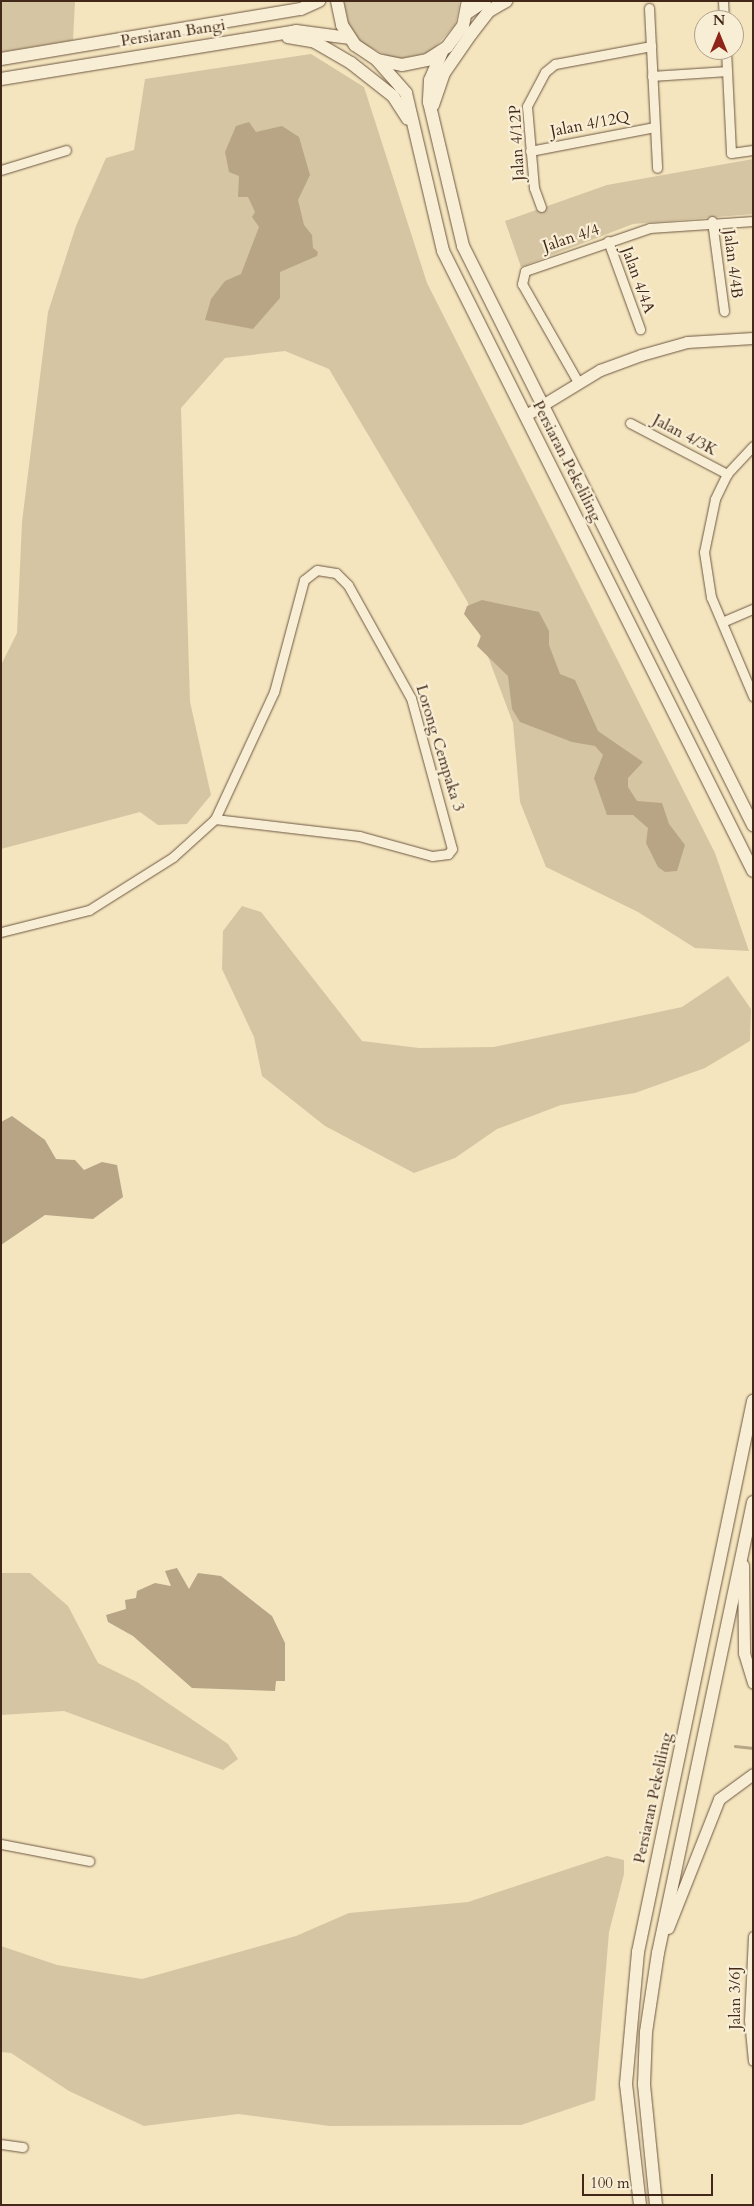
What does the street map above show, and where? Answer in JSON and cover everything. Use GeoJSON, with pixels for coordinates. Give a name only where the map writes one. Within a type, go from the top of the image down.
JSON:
{"type":"FeatureCollection","features":[{"type":"Feature","properties":{"kind":"main road"},"geometry":{"type":"LineString","coordinates":[[287,11],[302,1]]}},
{"type":"Feature","properties":{"kind":"main road","name":"Persiaran Bangi"},"geometry":{"type":"LineString","coordinates":[[1,59],[287,11],[319,1]]}},
{"type":"Feature","properties":{"kind":"main road"},"geometry":{"type":"LineString","coordinates":[[336,1],[350,38]]}},
{"type":"Feature","properties":{"kind":"main road"},"geometry":{"type":"LineString","coordinates":[[377,60],[410,64],[442,52],[460,32],[467,7],[485,1]]}},
{"type":"Feature","properties":{"kind":"main road"},"geometry":{"type":"LineString","coordinates":[[431,116],[439,85],[453,60],[480,21],[506,1]]}},
{"type":"Feature","properties":{"kind":"main road","name":"Persiaran Bangi"},"geometry":{"type":"LineString","coordinates":[[1,79],[267,35],[310,31],[350,38]]}},
{"type":"Feature","properties":{"kind":"main road"},"geometry":{"type":"LineString","coordinates":[[267,35],[315,42],[335,52],[393,96],[413,128]]}},
{"type":"Feature","properties":{"kind":"main road","name":"Persiaran Pekeliling"},"geometry":{"type":"LineString","coordinates":[[350,38],[377,60],[403,88],[444,251],[753,871]]}},
{"type":"Feature","properties":{"kind":"main road","name":"Persiaran Pekeliling"},"geometry":{"type":"LineString","coordinates":[[442,52],[429,85],[431,116],[463,246],[753,825]]}},
{"type":"Feature","properties":{"kind":"main road","name":"Persiaran Pekeliling"},"geometry":{"type":"LineString","coordinates":[[640,2205],[626,2084],[638,1952],[753,1402]]}},
{"type":"Feature","properties":{"kind":"main road"},"geometry":{"type":"LineString","coordinates":[[656,2205],[644,2084],[646,2032],[658,1953],[753,1502]]}},
{"type":"Feature","properties":{"kind":"street"},"geometry":{"type":"LineString","coordinates":[[649,8],[657,168]]}},
{"type":"Feature","properties":{"kind":"street","name":"Jalan 4/12P"},"geometry":{"type":"LineString","coordinates":[[541,207],[530,151],[528,101],[550,68],[651,46]]}},
{"type":"Feature","properties":{"kind":"street"},"geometry":{"type":"LineString","coordinates":[[726,60],[731,154],[753,150]]}},
{"type":"Feature","properties":{"kind":"street"},"geometry":{"type":"LineString","coordinates":[[652,76],[727,71]]}},
{"type":"Feature","properties":{"kind":"street","name":"Jalan 4/12Q"},"geometry":{"type":"LineString","coordinates":[[530,151],[655,127]]}},
{"type":"Feature","properties":{"kind":"street"},"geometry":{"type":"LineString","coordinates":[[1,170],[66,150]]}},
{"type":"Feature","properties":{"kind":"street","name":"Jalan 4/4"},"geometry":{"type":"LineString","coordinates":[[578,382],[521,279],[529,268],[650,228],[712,221],[753,221]]}},
{"type":"Feature","properties":{"kind":"street","name":"Jalan 4/4B"},"geometry":{"type":"LineString","coordinates":[[712,221],[724,311]]}},
{"type":"Feature","properties":{"kind":"street","name":"Jalan 4/4A"},"geometry":{"type":"LineString","coordinates":[[608,241],[640,329]]}},
{"type":"Feature","properties":{"kind":"street"},"geometry":{"type":"LineString","coordinates":[[526,414],[578,382],[632,358],[687,342],[753,338]]}},
{"type":"Feature","properties":{"kind":"street","name":"Jalan 4/3K"},"geometry":{"type":"LineString","coordinates":[[630,423],[727,474]]}},
{"type":"Feature","properties":{"kind":"street"},"geometry":{"type":"LineString","coordinates":[[753,446],[727,474],[712,508],[704,552],[706,577],[722,622],[753,696]]}},
{"type":"Feature","properties":{"kind":"street","name":"Lorong Cempaka 3"},"geometry":{"type":"LineString","coordinates":[[1,932],[89,910],[173,857],[214,819],[274,692],[304,580],[317,570],[336,573],[348,585],[411,698],[452,849],[448,854],[432,856],[358,836],[214,819]]}},
{"type":"Feature","properties":{"kind":"street"},"geometry":{"type":"LineString","coordinates":[[722,622],[753,609]]}},
{"type":"Feature","properties":{"kind":"street"},"geometry":{"type":"LineString","coordinates":[[743,1546],[744,1653],[753,1683]]}},
{"type":"Feature","properties":{"kind":"street"},"geometry":{"type":"LineString","coordinates":[[658,1953],[719,1800],[753,1774]]}},
{"type":"Feature","properties":{"kind":"street"},"geometry":{"type":"LineString","coordinates":[[1,1844],[89,1861]]}},
{"type":"Feature","properties":{"kind":"street","name":"Jalan 3/6J"},"geometry":{"type":"LineString","coordinates":[[753,1936],[751,1959],[753,2060]]}},
{"type":"Feature","properties":{"kind":"street"},"geometry":{"type":"LineString","coordinates":[[1,2144],[23,2147]]}},
{"type":"Feature","properties":{"kind":"shaded area"},"geometry":{"type":"Polygon","coordinates":[[[1,1],[75,1],[73,40],[1,52],[1,1]]]}},
{"type":"Feature","properties":{"kind":"shaded area"},"geometry":{"type":"Polygon","coordinates":[[[344,1],[459,1],[459,7],[455,25],[431,52],[395,60],[360,42],[349,26],[344,1]]]}},
{"type":"Feature","properties":{"kind":"shaded area"},"geometry":{"type":"Polygon","coordinates":[[[311,54],[364,87],[427,283],[715,853],[749,951],[695,948],[638,912],[546,867],[520,802],[513,723],[467,601],[329,369],[285,351],[225,358],[181,408],[190,702],[211,795],[187,824],[158,825],[140,812],[1,849],[1,665],[17,633],[22,522],[48,312],[76,226],[106,158],[134,150],[145,79],[311,54]]]}},
{"type":"Feature","properties":{"kind":"shaded area"},"geometry":{"type":"Polygon","coordinates":[[[249,122],[256,132],[282,126],[299,137],[310,175],[298,200],[304,225],[312,235],[313,248],[318,252],[317,256],[280,272],[280,298],[253,329],[205,320],[211,299],[225,281],[241,274],[259,227],[252,217],[255,212],[248,197],[238,197],[239,176],[229,172],[225,152],[236,126],[249,122]]]}},
{"type":"Feature","properties":{"kind":"shaded area"},"geometry":{"type":"Polygon","coordinates":[[[753,159],[753,214],[633,224],[521,267],[505,221],[607,185],[753,159]]]}},
{"type":"Feature","properties":{"kind":"shaded area"},"geometry":{"type":"Polygon","coordinates":[[[482,600],[539,612],[549,631],[549,645],[560,674],[575,680],[598,731],[643,762],[628,778],[628,787],[637,801],[662,803],[669,824],[685,845],[677,871],[665,872],[658,867],[646,843],[648,828],[633,815],[607,815],[594,778],[603,755],[595,746],[572,742],[520,722],[512,709],[508,676],[477,646],[481,636],[464,614],[467,606],[482,600]]]}},
{"type":"Feature","properties":{"kind":"shaded area"},"geometry":{"type":"Polygon","coordinates":[[[242,906],[261,912],[362,1041],[419,1048],[494,1047],[682,1007],[728,976],[751,1009],[750,1041],[705,1068],[635,1093],[561,1105],[497,1129],[455,1158],[414,1173],[325,1126],[262,1076],[254,1037],[222,969],[223,931],[242,906]]]}},
{"type":"Feature","properties":{"kind":"shaded area"},"geometry":{"type":"Polygon","coordinates":[[[12,1116],[45,1140],[56,1159],[75,1160],[84,1170],[102,1162],[117,1165],[123,1197],[93,1219],[45,1215],[1,1245],[1,1122],[12,1116]]]}},
{"type":"Feature","properties":{"kind":"shaded area"},"geometry":{"type":"Polygon","coordinates":[[[177,1568],[189,1589],[198,1573],[221,1576],[272,1616],[285,1643],[285,1681],[276,1681],[275,1691],[192,1688],[133,1636],[108,1622],[106,1615],[126,1609],[125,1600],[136,1598],[137,1591],[155,1583],[171,1586],[165,1571],[177,1568]]]}},
{"type":"Feature","properties":{"kind":"shaded area"},"geometry":{"type":"Polygon","coordinates":[[[1,1573],[30,1573],[68,1606],[98,1663],[137,1682],[228,1744],[238,1759],[223,1770],[64,1711],[1,1715],[1,1573]]]}},
{"type":"Feature","properties":{"kind":"shaded area"},"geometry":{"type":"Polygon","coordinates":[[[607,1856],[624,1860],[624,1874],[609,1932],[595,2100],[521,2125],[330,2126],[238,2114],[144,2126],[69,2091],[11,2053],[1,2052],[1,1946],[57,1965],[142,1979],[296,1936],[349,1913],[468,1902],[607,1856]]]}},
{"type":"Feature","properties":{"kind":"waterway"},"geometry":{"type":"LineString","coordinates":[[735,1746],[753,1748]]}}]}
